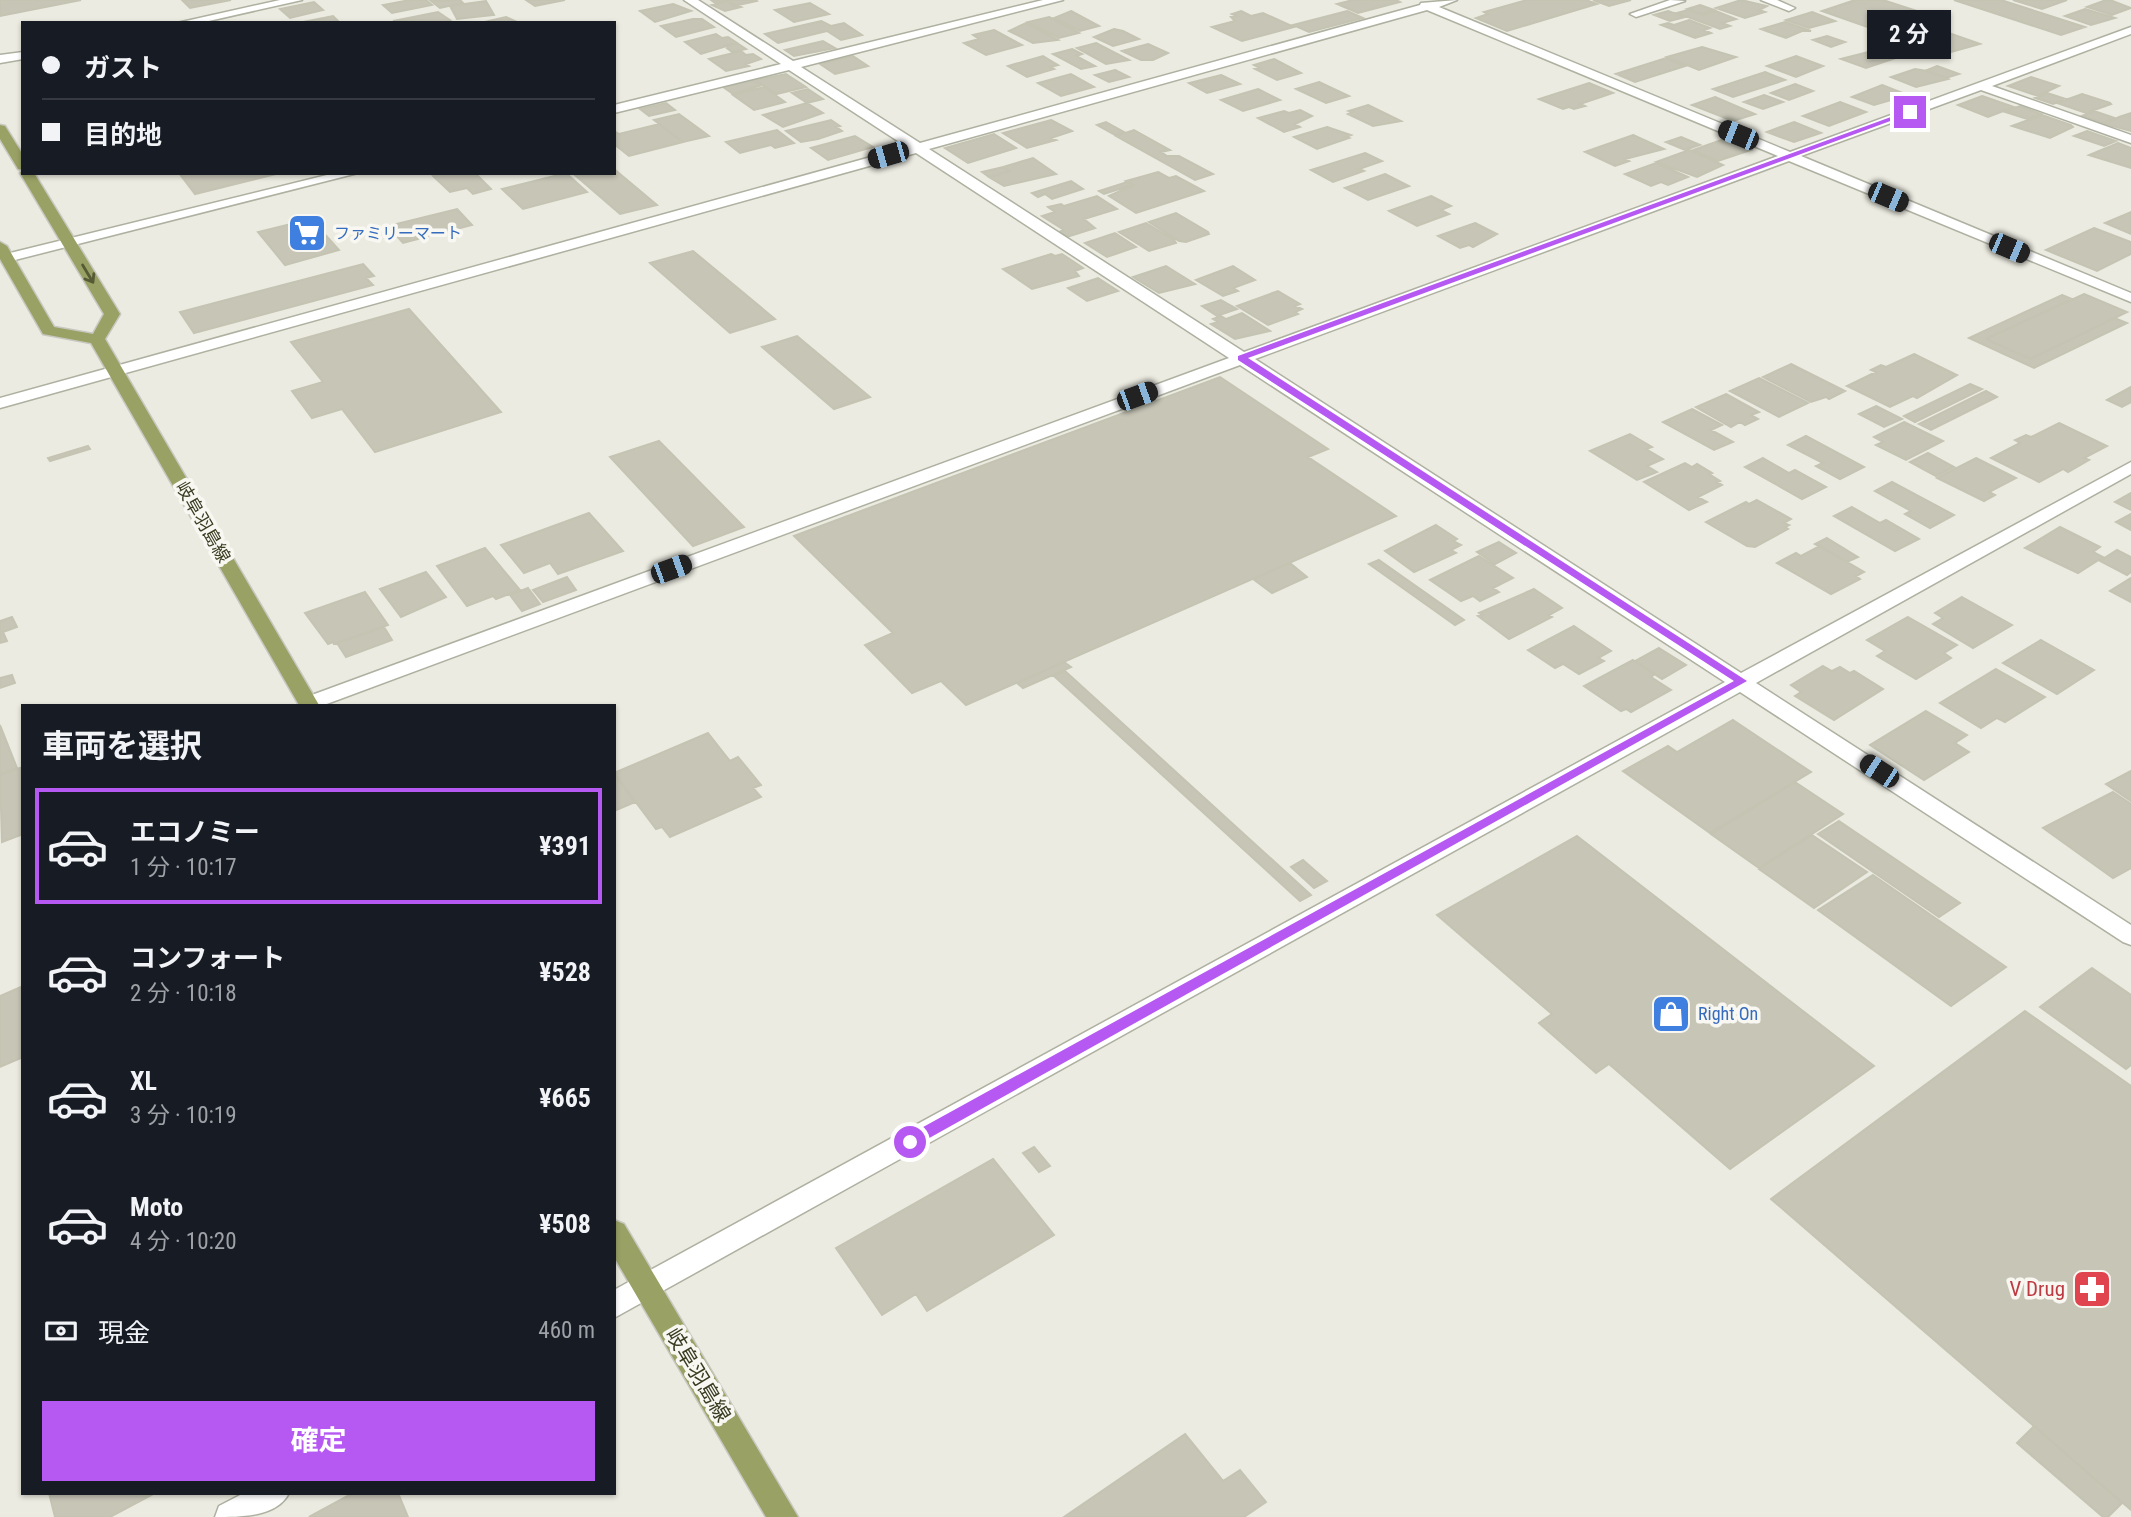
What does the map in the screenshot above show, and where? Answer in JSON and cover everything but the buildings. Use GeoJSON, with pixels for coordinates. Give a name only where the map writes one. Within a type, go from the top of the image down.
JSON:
{"type":"FeatureCollection","features":[{"type":"Feature","properties":{"kind":"main road"},"geometry":{"type":"LineString","coordinates":[[0,128],[21,163]]}},
{"type":"Feature","properties":{"kind":"main road"},"geometry":{"type":"LineString","coordinates":[[3,252],[48,331],[97,340],[112,314],[28,175]]}},
{"type":"Feature","properties":{"kind":"main road","name":"岐阜羽島線"},"geometry":{"type":"LineString","coordinates":[[97,340],[308,704]]}},
{"type":"Feature","properties":{"kind":"main road","name":"岐阜羽島線"},"geometry":{"type":"LineString","coordinates":[[616,1236],[783,1517]]}},
{"type":"Feature","properties":{"kind":"street"},"geometry":{"type":"LineString","coordinates":[[192,21],[296,0]]}},
{"type":"Feature","properties":{"kind":"street"},"geometry":{"type":"LineString","coordinates":[[690,0],[2131,936]]}},
{"type":"Feature","properties":{"kind":"street"},"geometry":{"type":"LineString","coordinates":[[616,109],[1057,0]]}},
{"type":"Feature","properties":{"kind":"street"},"geometry":{"type":"LineString","coordinates":[[1414,0],[2131,298]]}},
{"type":"Feature","properties":{"kind":"street"},"geometry":{"type":"LineString","coordinates":[[0,403],[1451,0]]}},
{"type":"Feature","properties":{"kind":"street"},"geometry":{"type":"LineString","coordinates":[[1636,14],[1679,1],[1676,0]]}},
{"type":"Feature","properties":{"kind":"street"},"geometry":{"type":"LineString","coordinates":[[1767,0],[1789,8]]}},
{"type":"Feature","properties":{"kind":"street"},"geometry":{"type":"LineString","coordinates":[[312,704],[2131,30]]}},
{"type":"Feature","properties":{"kind":"street"},"geometry":{"type":"LineString","coordinates":[[0,59],[21,55]]}},
{"type":"Feature","properties":{"kind":"street"},"geometry":{"type":"LineString","coordinates":[[1982,86],[2131,139]]}},
{"type":"Feature","properties":{"kind":"street"},"geometry":{"type":"LineString","coordinates":[[3,252],[69,243],[344,175]]}},
{"type":"Feature","properties":{"kind":"street"},"geometry":{"type":"LineString","coordinates":[[616,1304],[2131,467]]}},
{"type":"Feature","properties":{"kind":"street"},"geometry":{"type":"LineString","coordinates":[[230,1517],[270,1495]]}},
{"type":"Feature","properties":{"kind":"place","name":"ファミリーマート"},"geometry":{"type":"Point","coordinates":[307,233]}},
{"type":"Feature","properties":{"kind":"place","name":"Right On"},"geometry":{"type":"Point","coordinates":[1671,1014]}},
{"type":"Feature","properties":{"kind":"place","name":"V Drug"},"geometry":{"type":"Point","coordinates":[2092,1289]}},
{"type":"Feature","properties":{"kind":"route"},"geometry":{"type":"LineString","coordinates":[[910,1142],[1742,681],[1241,358],[1910,112]]}}]}
